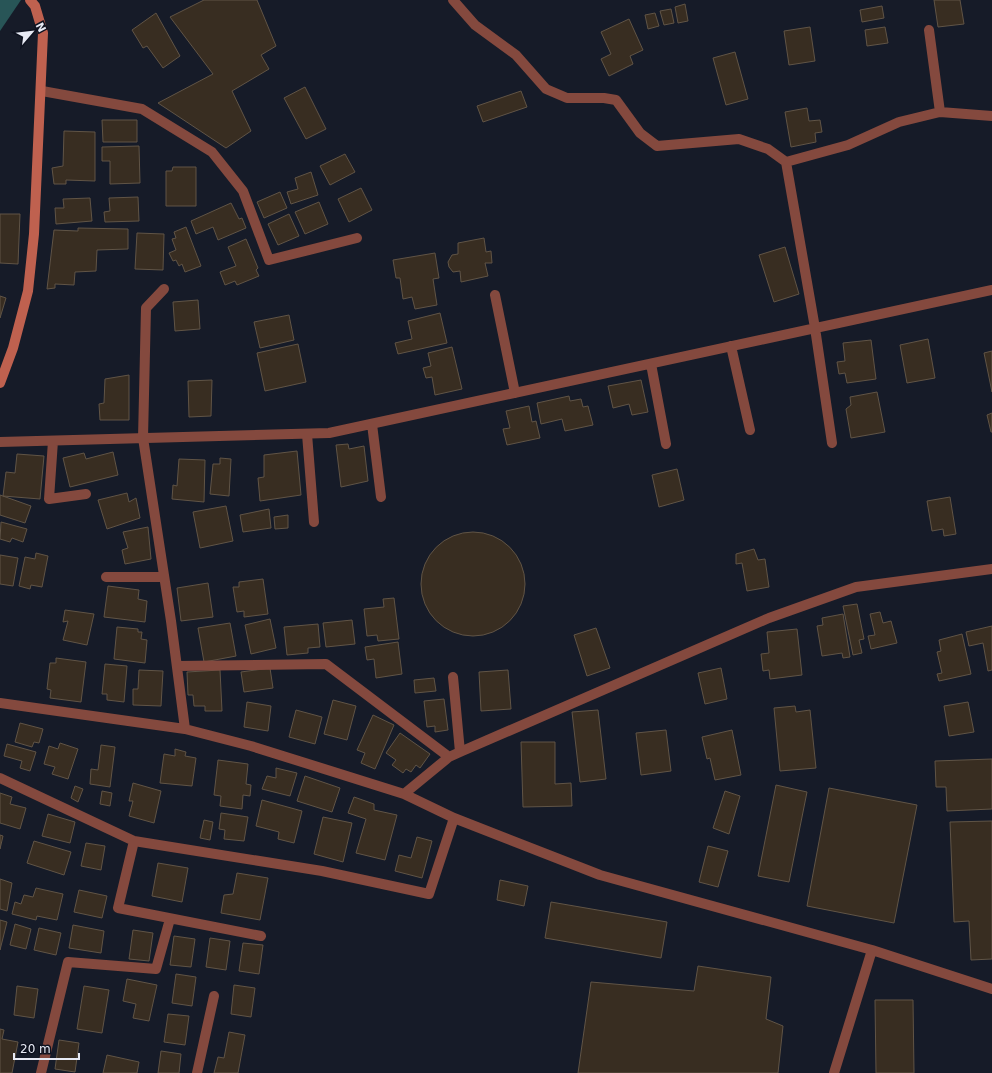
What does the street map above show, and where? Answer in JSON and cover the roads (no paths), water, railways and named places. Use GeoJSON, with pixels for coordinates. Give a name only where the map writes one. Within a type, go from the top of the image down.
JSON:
{"type":"FeatureCollection","features":[{"type":"Feature","properties":{"kind":"street"},"geometry":{"type":"LineString","coordinates":[[453,0],[475,25],[516,55],[546,89],[567,98],[604,98],[616,100],[640,133],[657,146],[739,139],[768,149],[786,162],[815,328],[832,443]]}},
{"type":"Feature","properties":{"kind":"street"},"geometry":{"type":"LineString","coordinates":[[0,383],[13,348],[28,291],[34,234],[42,91],[43,33],[32,3]]}},
{"type":"Feature","properties":{"kind":"street"},"geometry":{"type":"LineString","coordinates":[[929,30],[940,112]]}},
{"type":"Feature","properties":{"kind":"street"},"geometry":{"type":"LineString","coordinates":[[42,91],[142,109],[212,152],[243,191],[269,260],[357,238]]}},
{"type":"Feature","properties":{"kind":"street"},"geometry":{"type":"LineString","coordinates":[[786,162],[848,145],[899,122],[940,112],[992,116]]}},
{"type":"Feature","properties":{"kind":"street"},"geometry":{"type":"LineString","coordinates":[[164,289],[146,308],[143,438],[185,729]]}},
{"type":"Feature","properties":{"kind":"street"},"geometry":{"type":"LineString","coordinates":[[0,442],[329,433],[992,290]]}},
{"type":"Feature","properties":{"kind":"street"},"geometry":{"type":"LineString","coordinates":[[495,294],[515,393]]}},
{"type":"Feature","properties":{"kind":"street"},"geometry":{"type":"LineString","coordinates":[[731,346],[750,430]]}},
{"type":"Feature","properties":{"kind":"street"},"geometry":{"type":"LineString","coordinates":[[651,364],[666,444]]}},
{"type":"Feature","properties":{"kind":"street"},"geometry":{"type":"LineString","coordinates":[[372,424],[381,497]]}},
{"type":"Feature","properties":{"kind":"street"},"geometry":{"type":"LineString","coordinates":[[307,434],[314,522]]}},
{"type":"Feature","properties":{"kind":"street"},"geometry":{"type":"LineString","coordinates":[[53,441],[49,499],[86,494]]}},
{"type":"Feature","properties":{"kind":"street"},"geometry":{"type":"LineString","coordinates":[[404,794],[449,757],[770,618],[856,587],[992,569]]}},
{"type":"Feature","properties":{"kind":"street"},"geometry":{"type":"LineString","coordinates":[[106,577],[164,577]]}},
{"type":"Feature","properties":{"kind":"street"},"geometry":{"type":"LineString","coordinates":[[177,666],[326,664],[449,757]]}},
{"type":"Feature","properties":{"kind":"street"},"geometry":{"type":"LineString","coordinates":[[453,677],[460,752]]}},
{"type":"Feature","properties":{"kind":"street"},"geometry":{"type":"LineString","coordinates":[[0,703],[185,729],[251,746],[404,794],[454,818],[600,875],[872,950],[992,989]]}},
{"type":"Feature","properties":{"kind":"street"},"geometry":{"type":"LineString","coordinates":[[0,778],[134,841],[322,871],[429,894],[454,818]]}},
{"type":"Feature","properties":{"kind":"street"},"geometry":{"type":"LineString","coordinates":[[134,841],[118,908],[261,936]]}},
{"type":"Feature","properties":{"kind":"street"},"geometry":{"type":"LineString","coordinates":[[41,1073],[68,962],[156,969],[170,919]]}},
{"type":"Feature","properties":{"kind":"street"},"geometry":{"type":"LineString","coordinates":[[834,1073],[872,950]]}},
{"type":"Feature","properties":{"kind":"street"},"geometry":{"type":"LineString","coordinates":[[197,1073],[214,996]]}}]}
